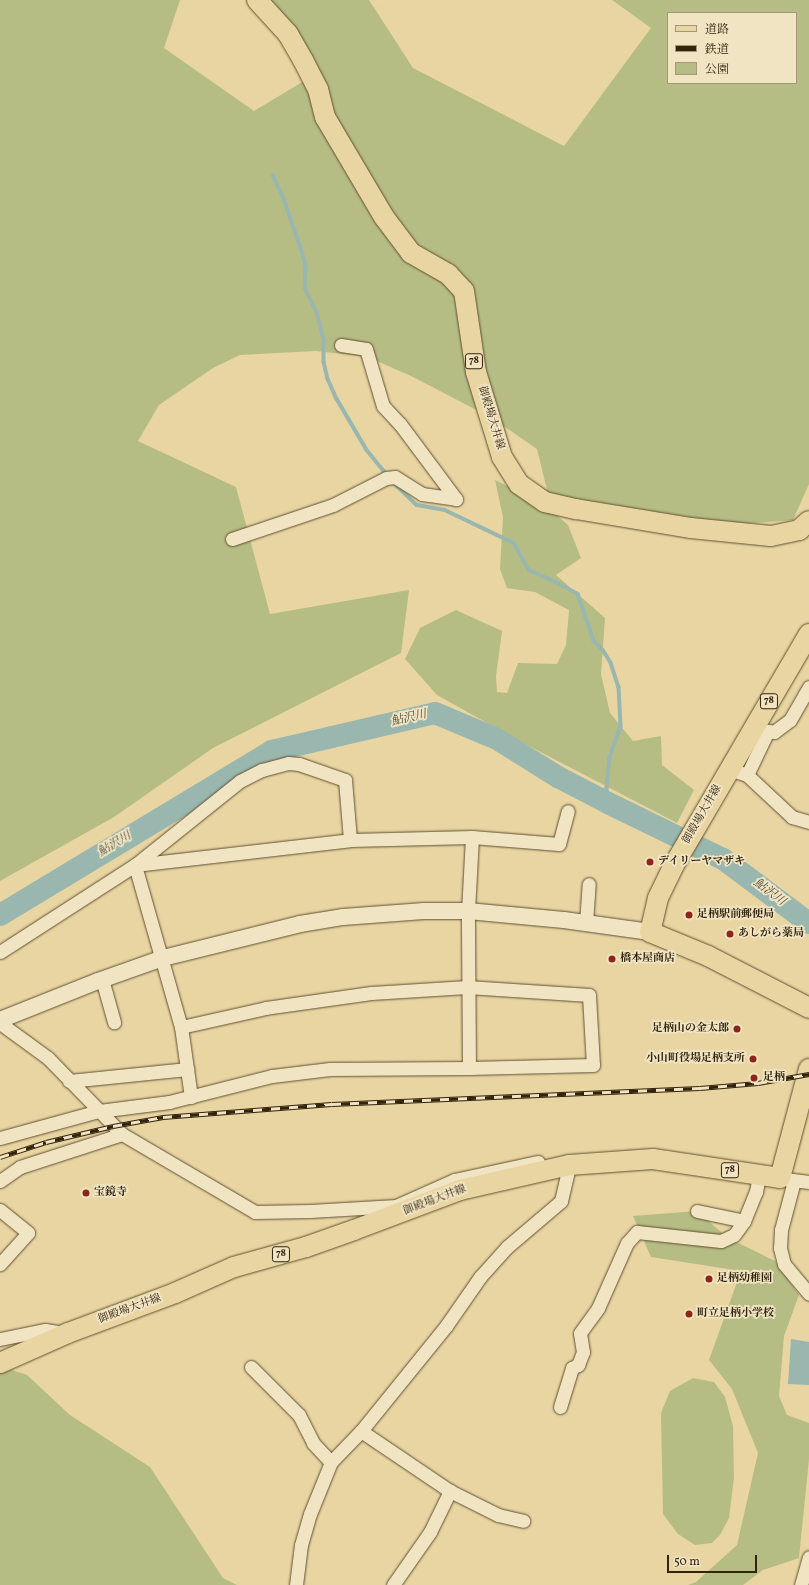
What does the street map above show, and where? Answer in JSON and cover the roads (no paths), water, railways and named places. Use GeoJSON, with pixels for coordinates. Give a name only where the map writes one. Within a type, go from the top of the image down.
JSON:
{"type":"FeatureCollection","features":[{"type":"Feature","properties":{"kind":"main road","name":"御殿場大井線"},"geometry":{"type":"LineString","coordinates":[[257,0],[292,41],[318,89],[324,117],[384,217],[411,253],[448,274],[464,291],[476,372],[502,457],[519,484],[545,502],[576,509],[691,528],[771,536],[800,530],[809,521]]}},
{"type":"Feature","properties":{"kind":"main road","name":"御殿場大井線"},"geometry":{"type":"LineString","coordinates":[[650,932],[658,898],[676,861],[738,771],[809,634]]}},
{"type":"Feature","properties":{"kind":"main road"},"geometry":{"type":"LineString","coordinates":[[650,932],[708,956],[809,1008]]}},
{"type":"Feature","properties":{"kind":"main road"},"geometry":{"type":"LineString","coordinates":[[787,1179],[809,1069]]}},
{"type":"Feature","properties":{"kind":"main road","name":"御殿場大井線"},"geometry":{"type":"LineString","coordinates":[[0,1363],[68,1333],[175,1294],[234,1267],[340,1235],[400,1214],[460,1190],[568,1165],[653,1159],[787,1179]]}},
{"type":"Feature","properties":{"kind":"street"},"geometry":{"type":"LineString","coordinates":[[232,539],[333,505],[389,478],[422,494],[456,499],[400,424],[383,406],[366,349],[340,345]]}},
{"type":"Feature","properties":{"kind":"street"},"geometry":{"type":"LineString","coordinates":[[809,687],[790,720],[774,732],[768,731],[738,771],[792,817],[809,822]]}},
{"type":"Feature","properties":{"kind":"street"},"geometry":{"type":"LineString","coordinates":[[0,952],[135,866],[240,781],[262,770],[288,763],[299,764],[345,780],[350,840]]}},
{"type":"Feature","properties":{"kind":"street"},"geometry":{"type":"LineString","coordinates":[[135,866],[350,840],[472,837],[559,844],[568,812]]}},
{"type":"Feature","properties":{"kind":"street"},"geometry":{"type":"LineString","coordinates":[[469,1068],[467,987],[468,911],[472,837]]}},
{"type":"Feature","properties":{"kind":"street"},"geometry":{"type":"LineString","coordinates":[[135,866],[163,958],[181,1027],[191,1097]]}},
{"type":"Feature","properties":{"kind":"street"},"geometry":{"type":"LineString","coordinates":[[586,923],[589,884]]}},
{"type":"Feature","properties":{"kind":"street"},"geometry":{"type":"LineString","coordinates":[[0,1020],[102,979],[163,958],[292,925],[342,916],[424,911],[468,911],[586,923],[650,932]]}},
{"type":"Feature","properties":{"kind":"street"},"geometry":{"type":"LineString","coordinates":[[102,979],[114,1022]]}},
{"type":"Feature","properties":{"kind":"street"},"geometry":{"type":"LineString","coordinates":[[0,1138],[99,1111],[191,1097],[272,1076],[330,1068],[469,1068],[593,1065],[589,995],[467,987],[370,992],[266,1008],[181,1027]]}},
{"type":"Feature","properties":{"kind":"street"},"geometry":{"type":"LineString","coordinates":[[0,1023],[48,1058],[122,1134],[255,1212],[310,1211],[396,1206],[454,1180],[540,1162],[568,1165],[561,1200],[507,1247],[480,1277],[446,1326],[361,1431],[331,1462],[310,1514],[301,1545],[296,1585]]}},
{"type":"Feature","properties":{"kind":"street"},"geometry":{"type":"LineString","coordinates":[[69,1081],[187,1069]]}},
{"type":"Feature","properties":{"kind":"street"},"geometry":{"type":"LineString","coordinates":[[0,1181],[20,1167],[122,1134]]}},
{"type":"Feature","properties":{"kind":"street"},"geometry":{"type":"LineString","coordinates":[[560,1407],[572,1368],[578,1365],[583,1352],[580,1333],[598,1308],[627,1244],[637,1232],[721,1241],[734,1235],[744,1221],[756,1192],[759,1175]]}},
{"type":"Feature","properties":{"kind":"street"},"geometry":{"type":"LineString","coordinates":[[809,1182],[787,1179],[780,1248],[784,1264],[809,1294]]}},
{"type":"Feature","properties":{"kind":"street"},"geometry":{"type":"LineString","coordinates":[[0,1210],[28,1233],[0,1264]]}},
{"type":"Feature","properties":{"kind":"street"},"geometry":{"type":"LineString","coordinates":[[697,1211],[744,1221]]}},
{"type":"Feature","properties":{"kind":"street"},"geometry":{"type":"LineString","coordinates":[[0,1339],[45,1330],[68,1333]]}},
{"type":"Feature","properties":{"kind":"street"},"geometry":{"type":"LineString","coordinates":[[251,1367],[299,1414],[313,1443],[331,1462]]}},
{"type":"Feature","properties":{"kind":"street"},"geometry":{"type":"LineString","coordinates":[[361,1431],[450,1491],[498,1515],[523,1521]]}},
{"type":"Feature","properties":{"kind":"street"},"geometry":{"type":"LineString","coordinates":[[393,1585],[430,1532],[450,1491]]}},
{"type":"Feature","properties":{"kind":"street"},"geometry":{"type":"LineString","coordinates":[[801,1585],[809,1557]]}},
{"type":"Feature","properties":{"kind":"water"},"geometry":{"type":"Polygon","coordinates":[[[791,1339],[809,1342],[809,1385],[788,1384],[791,1339]]]}},
{"type":"Feature","properties":{"kind":"waterway"},"geometry":{"type":"LineString","coordinates":[[273,175],[284,199],[306,265],[305,288],[317,313],[324,340],[324,362],[328,379],[337,399],[367,450],[387,475]]}},
{"type":"Feature","properties":{"kind":"waterway"},"geometry":{"type":"LineString","coordinates":[[395,484],[417,505],[445,510],[514,543],[529,570],[578,594],[594,641],[603,650],[611,663],[619,687],[621,727],[610,758],[607,788],[608,803]]}},
{"type":"Feature","properties":{"kind":"waterway","name":"鮎沢川"},"geometry":{"type":"LineString","coordinates":[[0,915],[272,751],[435,713],[497,739],[558,777],[723,859],[809,923]]}},
{"type":"Feature","properties":{"kind":"railway"},"geometry":{"type":"LineString","coordinates":[[0,1157],[46,1142],[113,1126],[163,1117],[332,1104],[700,1088],[758,1083],[809,1074]]}},
{"type":"Feature","properties":{"kind":"place","name":"デイリーヤマザキ"},"geometry":{"type":"Point","coordinates":[650,862]}},
{"type":"Feature","properties":{"kind":"place","name":"足柄駅前郵便局"},"geometry":{"type":"Point","coordinates":[689,915]}},
{"type":"Feature","properties":{"kind":"place","name":"あしがら薬局"},"geometry":{"type":"Point","coordinates":[730,934]}},
{"type":"Feature","properties":{"kind":"place","name":"橋本屋商店"},"geometry":{"type":"Point","coordinates":[612,959]}},
{"type":"Feature","properties":{"kind":"place","name":"足柄山の金太郎"},"geometry":{"type":"Point","coordinates":[737,1029]}},
{"type":"Feature","properties":{"kind":"place","name":"小山町役場足柄支所"},"geometry":{"type":"Point","coordinates":[753,1059]}},
{"type":"Feature","properties":{"kind":"place","name":"足柄"},"geometry":{"type":"Point","coordinates":[754,1078]}},
{"type":"Feature","properties":{"kind":"place","name":"宝鏡寺"},"geometry":{"type":"Point","coordinates":[86,1193]}},
{"type":"Feature","properties":{"kind":"place","name":"足柄幼稚園"},"geometry":{"type":"Point","coordinates":[709,1279]}},
{"type":"Feature","properties":{"kind":"place","name":"町立足柄小学校"},"geometry":{"type":"Point","coordinates":[689,1314]}}]}
